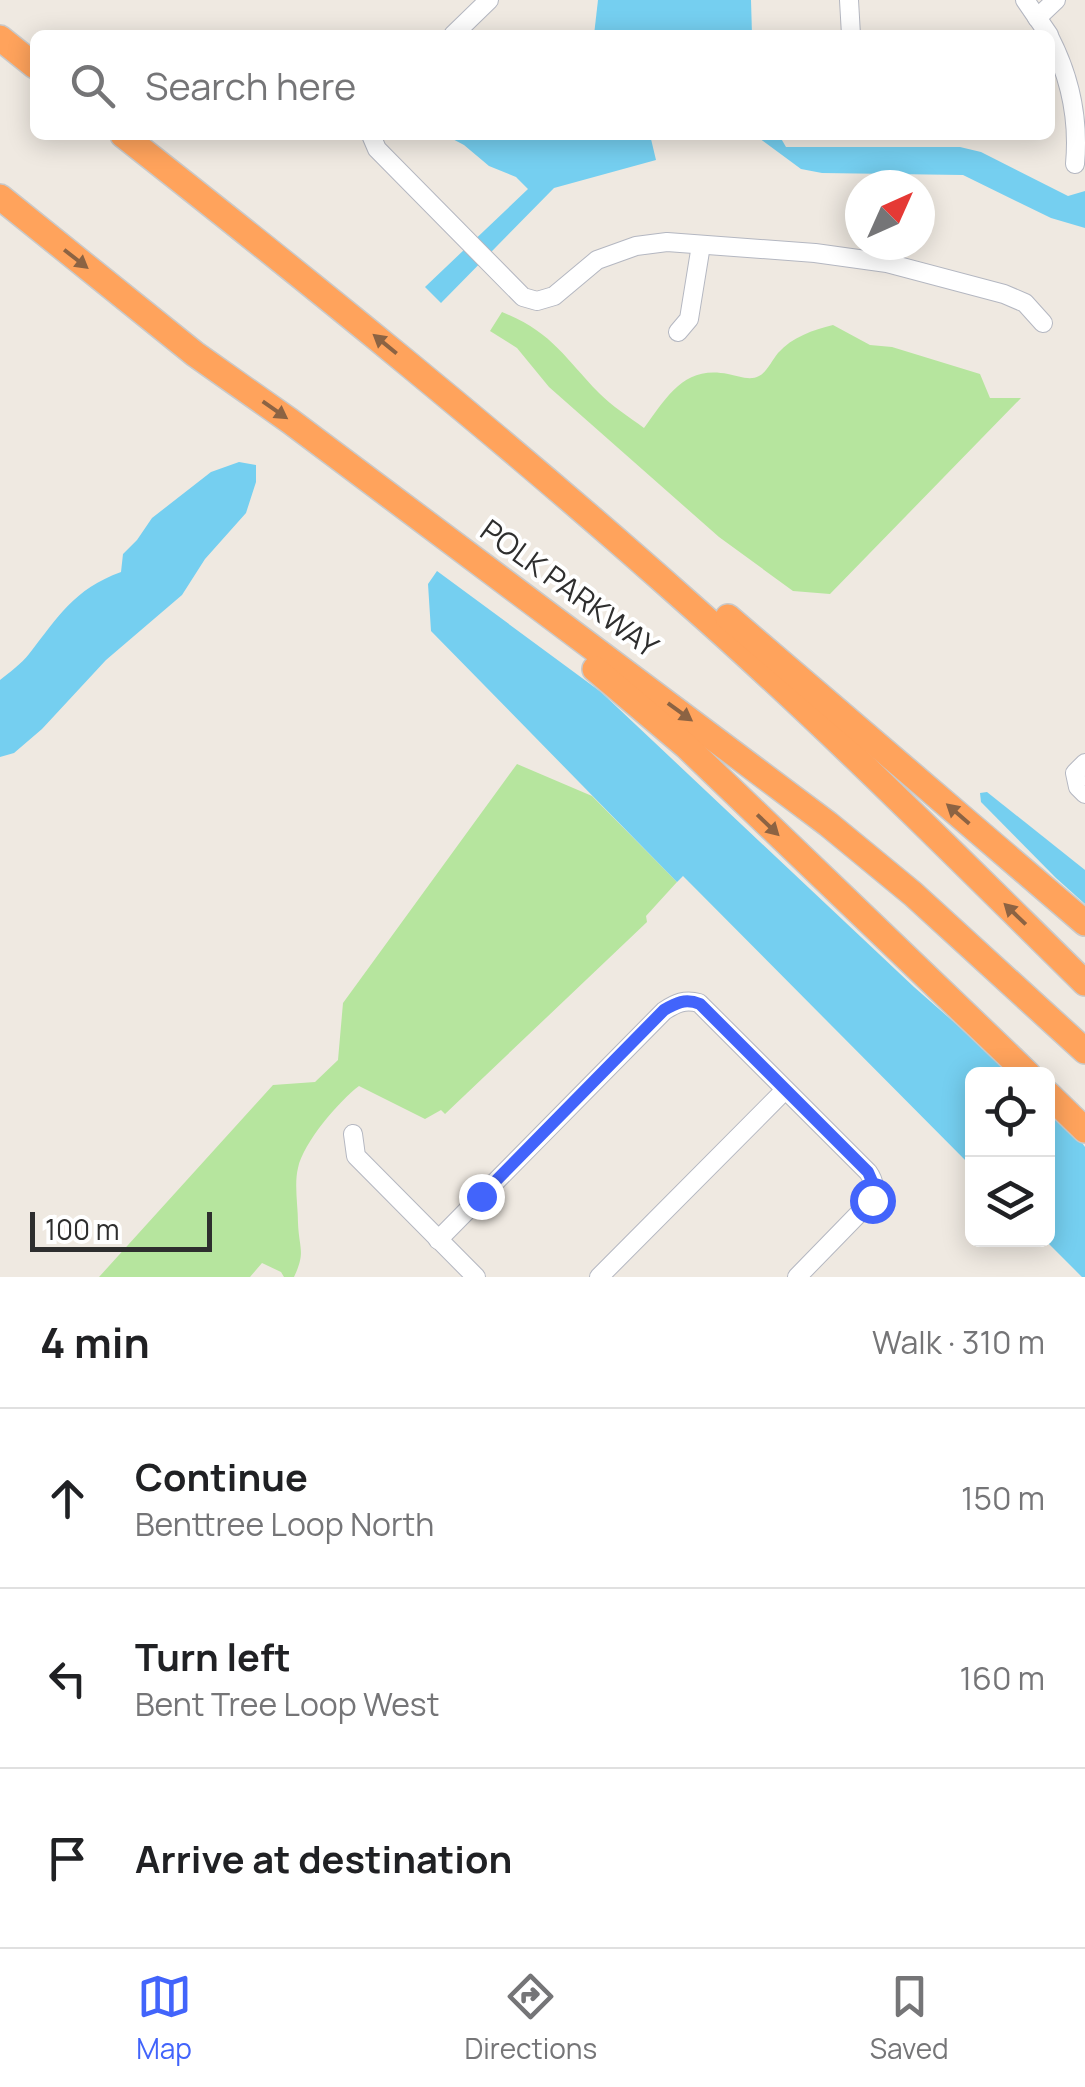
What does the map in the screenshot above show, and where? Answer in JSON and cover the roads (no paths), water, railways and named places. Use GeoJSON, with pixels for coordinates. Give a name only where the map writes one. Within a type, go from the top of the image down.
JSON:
{"type":"FeatureCollection","features":[{"type":"Feature","properties":{"kind":"highway"},"geometry":{"type":"LineString","coordinates":[[0,38],[30,62]]}},
{"type":"Feature","properties":{"kind":"highway","name":"POLK PARKWAY"},"geometry":{"type":"LineString","coordinates":[[128,140],[439,388],[576,504],[780,686],[1085,983]]}},
{"type":"Feature","properties":{"kind":"highway","name":"POLK PARKWAY"},"geometry":{"type":"LineString","coordinates":[[0,197],[196,354],[828,824],[913,894],[1085,1051]]}},
{"type":"Feature","properties":{"kind":"highway"},"geometry":{"type":"LineString","coordinates":[[439,388],[504,430],[1085,923]]}},
{"type":"Feature","properties":{"kind":"highway"},"geometry":{"type":"LineString","coordinates":[[376,488],[686,746],[1021,1067]]}},
{"type":"Feature","properties":{"kind":"highway"},"geometry":{"type":"LineString","coordinates":[[1055,1101],[1085,1130]]}},
{"type":"Feature","properties":{"kind":"street"},"geometry":{"type":"LineString","coordinates":[[458,30],[489,0]]}},
{"type":"Feature","properties":{"kind":"street"},"geometry":{"type":"LineString","coordinates":[[850,0],[852,30]]}},
{"type":"Feature","properties":{"kind":"street"},"geometry":{"type":"LineString","coordinates":[[1025,0],[1045,30]]}},
{"type":"Feature","properties":{"kind":"street"},"geometry":{"type":"LineString","coordinates":[[1037,18],[1056,0]]}},
{"type":"Feature","properties":{"kind":"street"},"geometry":{"type":"LineString","coordinates":[[1055,48],[1078,93],[1075,164]]}},
{"type":"Feature","properties":{"kind":"street"},"geometry":{"type":"LineString","coordinates":[[374,140],[523,296],[537,301],[554,296],[597,260],[636,246],[667,242],[888,264],[1004,294],[1024,303],[1044,323]]}},
{"type":"Feature","properties":{"kind":"street"},"geometry":{"type":"LineString","coordinates":[[678,332],[689,319],[701,245]]}},
{"type":"Feature","properties":{"kind":"street"},"geometry":{"type":"LineString","coordinates":[[1085,763],[1075,773],[1078,788],[1085,794]]}},
{"type":"Feature","properties":{"kind":"street"},"geometry":{"type":"LineString","coordinates":[[438,1240],[664,1010],[685,1001],[700,1004],[868,1172],[874,1186],[872,1200],[796,1277]]}},
{"type":"Feature","properties":{"kind":"street"},"geometry":{"type":"LineString","coordinates":[[599,1277],[785,1090]]}},
{"type":"Feature","properties":{"kind":"street"},"geometry":{"type":"LineString","coordinates":[[353,1134],[356,1156],[476,1277]]}},
{"type":"Feature","properties":{"kind":"water"},"geometry":{"type":"Polygon","coordinates":[[[598,0],[751,0],[752,30],[595,30],[598,0]]]}},
{"type":"Feature","properties":{"kind":"water"},"geometry":{"type":"Polygon","coordinates":[[[454,140],[651,140],[656,160],[554,188],[441,303],[425,287],[528,189],[516,177],[489,166],[454,140]]]}},
{"type":"Feature","properties":{"kind":"water"},"geometry":{"type":"Polygon","coordinates":[[[762,140],[782,140],[786,147],[960,147],[981,152],[1068,196],[1085,191],[1085,228],[1051,218],[963,175],[935,175],[935,170],[822,173],[801,169],[762,140]]]}},
{"type":"Feature","properties":{"kind":"water"},"geometry":{"type":"Polygon","coordinates":[[[239,462],[256,465],[256,482],[246,513],[205,559],[182,595],[106,660],[42,729],[14,753],[0,757],[0,680],[26,658],[79,596],[121,572],[123,554],[152,518],[211,472],[239,462]]]}},
{"type":"Feature","properties":{"kind":"water"},"geometry":{"type":"Polygon","coordinates":[[[437,571],[601,692],[914,987],[1005,1067],[965,1067],[965,1160],[683,876],[677,882],[431,631],[428,584],[437,571]]]}},
{"type":"Feature","properties":{"kind":"water"},"geometry":{"type":"Polygon","coordinates":[[[987,792],[1085,870],[1085,904],[981,802],[980,793],[987,792]]]}},
{"type":"Feature","properties":{"kind":"water"},"geometry":{"type":"Polygon","coordinates":[[[1055,1112],[1085,1147],[1082,1277],[1052,1247],[1055,1112]]]}}]}
